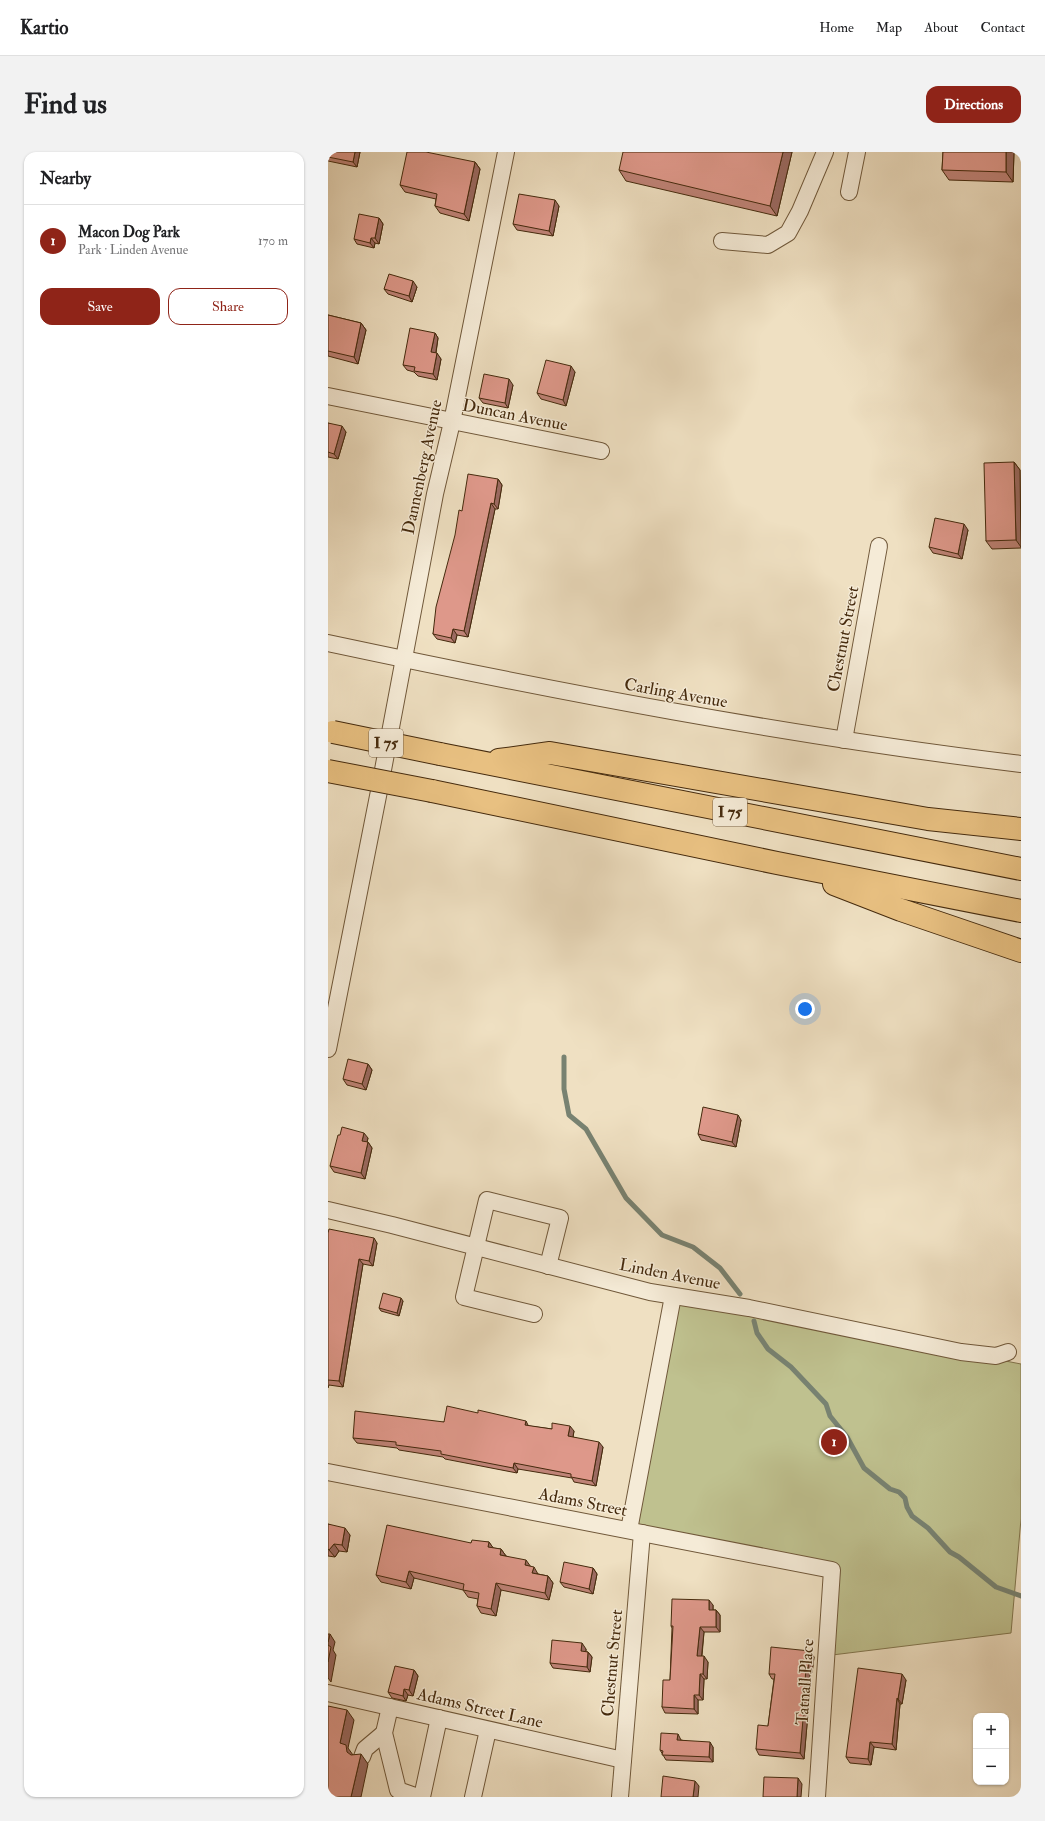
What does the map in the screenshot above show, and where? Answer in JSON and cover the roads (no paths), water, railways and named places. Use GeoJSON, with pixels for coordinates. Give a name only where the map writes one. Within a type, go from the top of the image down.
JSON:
{"type":"FeatureCollection","features":[{"type":"Feature","properties":{"kind":"highway","name":"I 75"},"geometry":{"type":"LineString","coordinates":[[330,731],[484,763],[1021,869]]}},
{"type":"Feature","properties":{"kind":"highway"},"geometry":{"type":"LineString","coordinates":[[484,763],[550,752],[928,819],[1021,829]]}},
{"type":"Feature","properties":{"kind":"highway","name":"I 75"},"geometry":{"type":"LineString","coordinates":[[328,771],[432,791],[777,863],[1021,911]]}},
{"type":"Feature","properties":{"kind":"highway"},"geometry":{"type":"LineString","coordinates":[[777,863],[901,910],[1021,951]]}},
{"type":"Feature","properties":{"kind":"street","name":"Dannenberg Avenue"},"geometry":{"type":"LineString","coordinates":[[328,1049],[379,791],[435,494],[452,422],[506,152]]}},
{"type":"Feature","properties":{"kind":"street"},"geometry":{"type":"LineString","coordinates":[[722,241],[768,246],[788,233],[800,211],[825,152]]}},
{"type":"Feature","properties":{"kind":"street"},"geometry":{"type":"LineString","coordinates":[[849,192],[857,152]]}},
{"type":"Feature","properties":{"kind":"street","name":"Duncan Avenue"},"geometry":{"type":"LineString","coordinates":[[328,396],[601,451]]}},
{"type":"Feature","properties":{"kind":"street","name":"Chestnut Street"},"geometry":{"type":"LineString","coordinates":[[844,740],[880,546]]}},
{"type":"Feature","properties":{"kind":"street","name":"Carling Avenue"},"geometry":{"type":"LineString","coordinates":[[328,643],[678,713],[844,740],[1021,764]]}},
{"type":"Feature","properties":{"kind":"street"},"geometry":{"type":"LineString","coordinates":[[534,1314],[464,1297],[487,1200],[560,1218],[548,1266]]}},
{"type":"Feature","properties":{"kind":"street","name":"Linden Avenue"},"geometry":{"type":"LineString","coordinates":[[328,1210],[650,1292],[749,1308],[961,1352],[996,1356],[1008,1352]]}},
{"type":"Feature","properties":{"kind":"street","name":"Chestnut Street"},"geometry":{"type":"LineString","coordinates":[[620,1797],[635,1532],[673,1296]]}},
{"type":"Feature","properties":{"kind":"street","name":"Adams Street"},"geometry":{"type":"LineString","coordinates":[[328,1472],[832,1570]]}},
{"type":"Feature","properties":{"kind":"street","name":"Tatnall Place"},"geometry":{"type":"LineString","coordinates":[[817,1797],[832,1570]]}},
{"type":"Feature","properties":{"kind":"street","name":"Adams Street Lane"},"geometry":{"type":"LineString","coordinates":[[328,1693],[623,1760]]}},
{"type":"Feature","properties":{"kind":"street"},"geometry":{"type":"LineString","coordinates":[[390,1707],[384,1733],[398,1790],[418,1797]]}},
{"type":"Feature","properties":{"kind":"street"},"geometry":{"type":"LineString","coordinates":[[422,1797],[439,1718]]}},
{"type":"Feature","properties":{"kind":"street"},"geometry":{"type":"LineString","coordinates":[[473,1797],[488,1730]]}},
{"type":"Feature","properties":{"kind":"street"},"geometry":{"type":"LineString","coordinates":[[362,1757],[365,1749],[384,1733]]}},
{"type":"Feature","properties":{"kind":"waterway"},"geometry":{"type":"LineString","coordinates":[[564,1057],[564,1089],[569,1115],[586,1129],[626,1198],[662,1235],[693,1247],[720,1268],[740,1294]]}},
{"type":"Feature","properties":{"kind":"waterway"},"geometry":{"type":"LineString","coordinates":[[754,1321],[757,1333],[768,1349],[791,1367],[826,1404],[830,1416],[847,1437],[864,1468],[890,1489],[899,1492],[905,1498],[907,1507],[912,1516],[928,1528],[950,1552],[959,1557],[996,1587],[1021,1596]]}},
{"type":"Feature","properties":{"kind":"place","name":"Macon Dog Park"},"geometry":{"type":"Point","coordinates":[834,1442]}}]}
